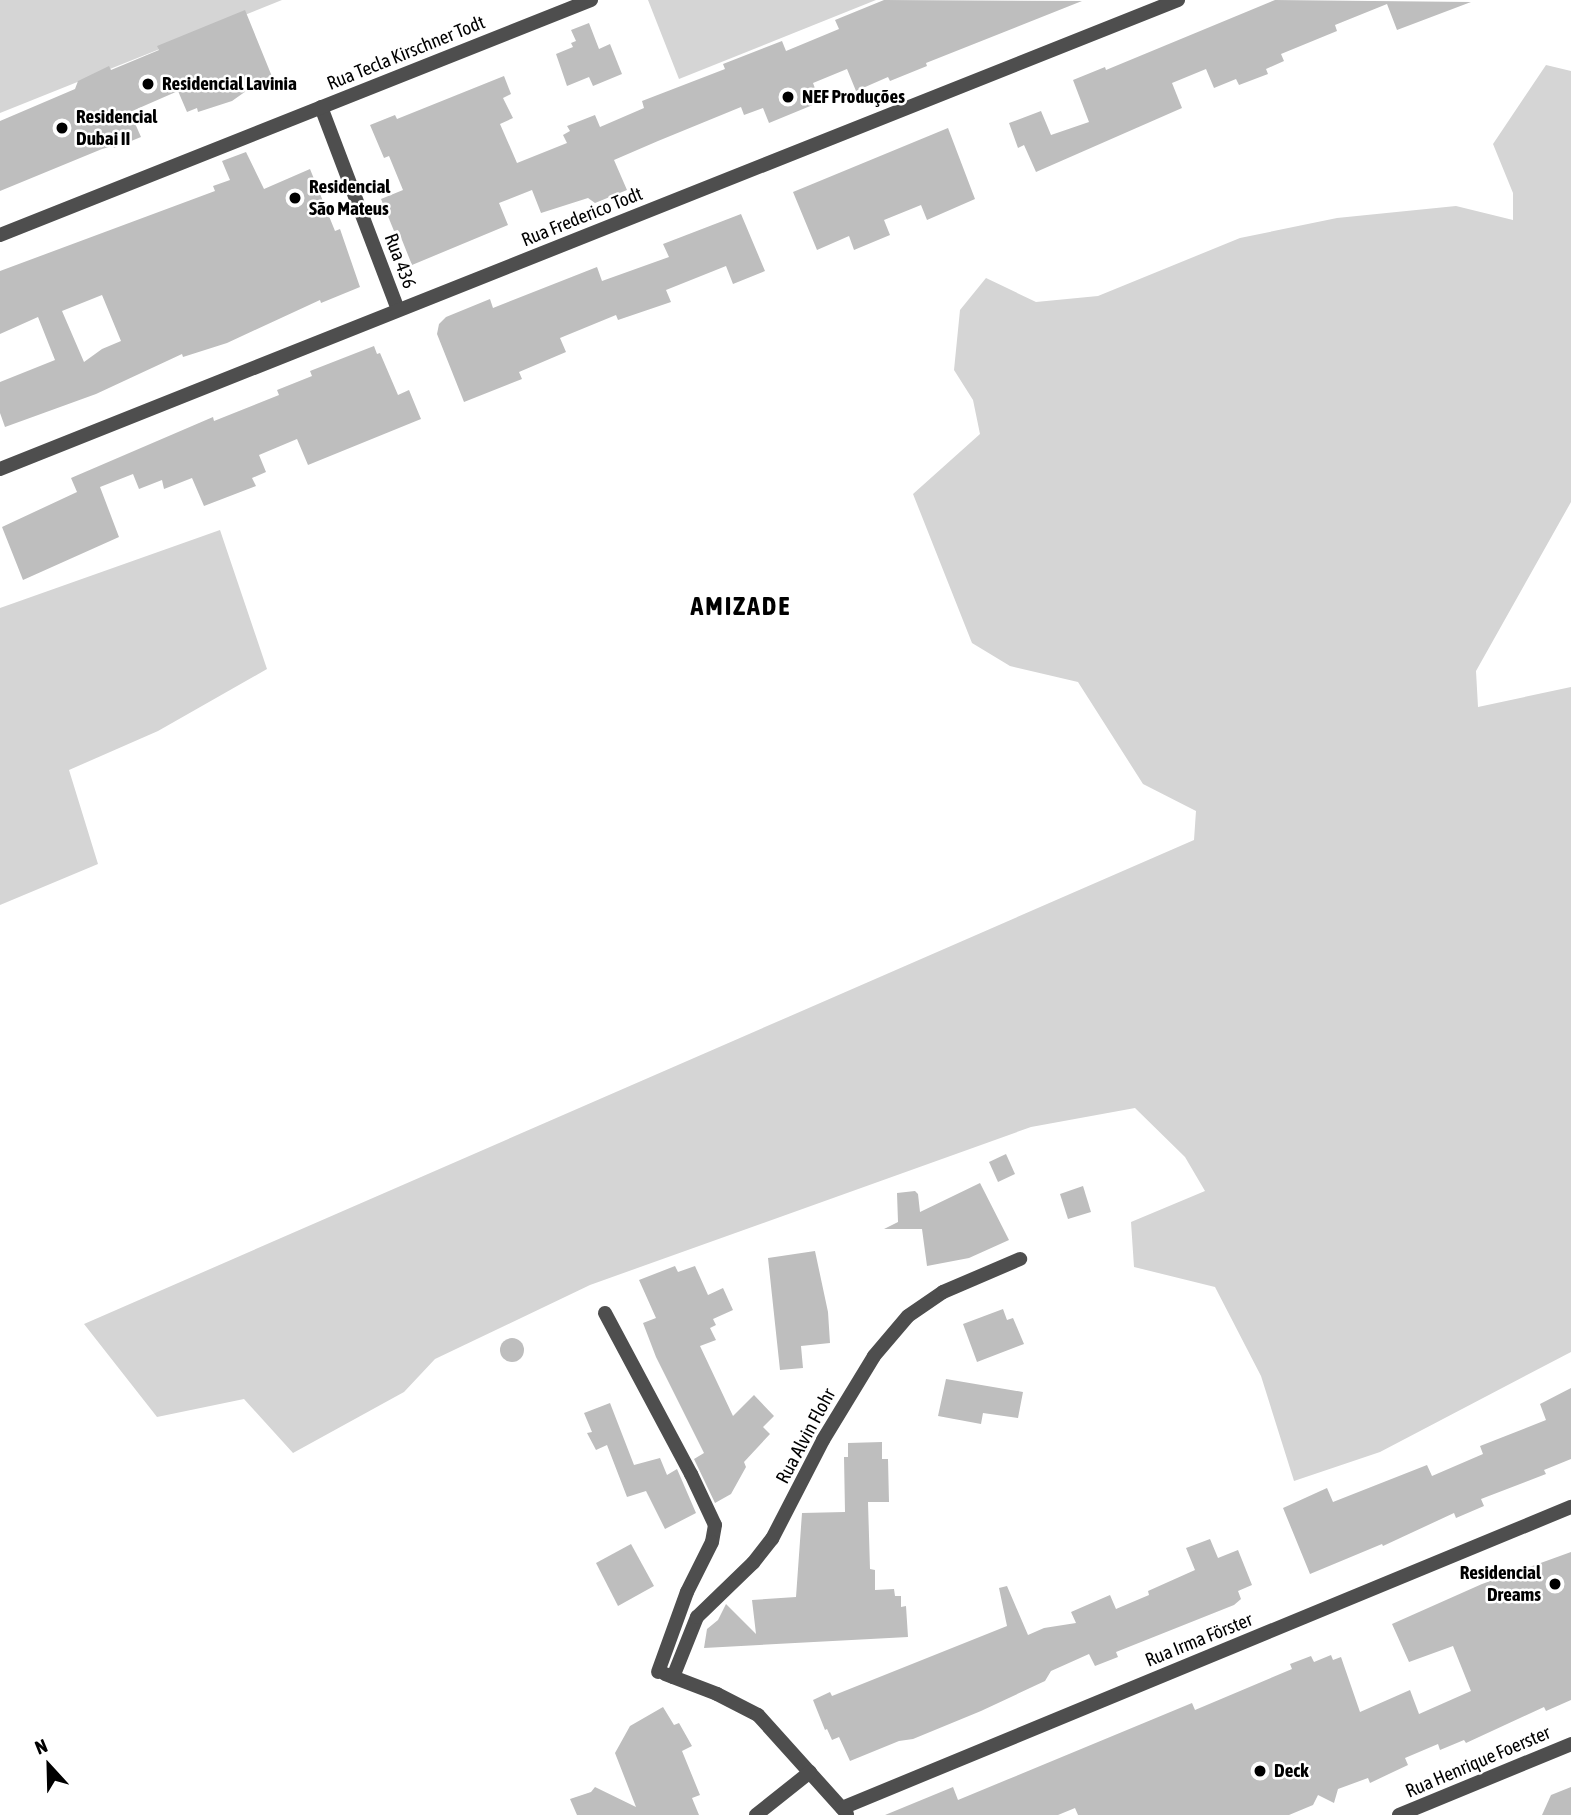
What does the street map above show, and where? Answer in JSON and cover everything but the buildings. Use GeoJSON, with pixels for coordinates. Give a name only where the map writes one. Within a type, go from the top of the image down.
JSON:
{"type":"FeatureCollection","features":[{"type":"Feature","properties":{"kind":"street","name":"Rua Tecla Kirschner Todt"},"geometry":{"type":"LineString","coordinates":[[0,234],[591,0]]}},
{"type":"Feature","properties":{"kind":"street","name":"Rua Frederico Todt"},"geometry":{"type":"LineString","coordinates":[[0,469],[1178,0]]}},
{"type":"Feature","properties":{"kind":"street","name":"Rua 436"},"geometry":{"type":"LineString","coordinates":[[321,107],[398,310]]}},
{"type":"Feature","properties":{"kind":"street","name":"Rua Alvin Flohr"},"geometry":{"type":"LineString","coordinates":[[673,1677],[697,1617],[753,1563],[772,1539],[823,1440],[874,1356],[908,1316],[943,1292],[1020,1259]]}},
{"type":"Feature","properties":{"kind":"street"},"geometry":{"type":"LineString","coordinates":[[605,1313],[697,1485],[715,1525],[712,1542],[687,1592],[656,1671],[758,1715],[845,1811]]}},
{"type":"Feature","properties":{"kind":"street","name":"Rua Irma Förster"},"geometry":{"type":"LineString","coordinates":[[845,1811],[1571,1507]]}},
{"type":"Feature","properties":{"kind":"street","name":"Rua Henrique Foerster"},"geometry":{"type":"LineString","coordinates":[[1399,1815],[1571,1744]]}},
{"type":"Feature","properties":{"kind":"street"},"geometry":{"type":"LineString","coordinates":[[756,1815],[810,1772]]}},
{"type":"Feature","properties":{"kind":"shaded area"},"geometry":{"type":"Polygon","coordinates":[[[0,0],[282,0],[0,113],[0,0]]]}},
{"type":"Feature","properties":{"kind":"shaded area"},"geometry":{"type":"Polygon","coordinates":[[[648,0],[876,0],[679,79],[648,0]]]}},
{"type":"Feature","properties":{"kind":"shaded area"},"geometry":{"type":"Polygon","coordinates":[[[1546,65],[1571,71],[1571,502],[1476,671],[1478,707],[1571,687],[1571,1352],[1380,1452],[1294,1481],[1261,1376],[1215,1287],[1134,1267],[1131,1222],[1205,1191],[1185,1157],[1135,1108],[1031,1127],[590,1285],[435,1359],[404,1392],[293,1453],[244,1399],[157,1417],[84,1324],[1194,840],[1196,811],[1143,784],[1078,682],[1010,666],[972,643],[913,494],[980,434],[973,400],[954,370],[960,310],[986,278],[1036,302],[1098,296],[1240,238],[1337,218],[1456,206],[1513,220],[1513,193],[1493,144],[1546,65]]]}},
{"type":"Feature","properties":{"kind":"shaded area"},"geometry":{"type":"Polygon","coordinates":[[[220,530],[267,669],[158,731],[69,770],[98,864],[0,905],[0,608],[220,530]]]}},
{"type":"Feature","properties":{"kind":"place","name":"Residencial Lavinia"},"geometry":{"type":"Point","coordinates":[148,84]}},
{"type":"Feature","properties":{"kind":"place","name":"NEF Produções"},"geometry":{"type":"Point","coordinates":[788,97]}},
{"type":"Feature","properties":{"kind":"place","name":"Residencial Dubai II"},"geometry":{"type":"Point","coordinates":[62,128]}},
{"type":"Feature","properties":{"kind":"place","name":"Residencial São Mateus"},"geometry":{"type":"Point","coordinates":[295,198]}},
{"type":"Feature","properties":{"kind":"place","name":"Residencial Dreams"},"geometry":{"type":"Point","coordinates":[1555,1584]}},
{"type":"Feature","properties":{"kind":"place","name":"Deck"},"geometry":{"type":"Point","coordinates":[1260,1771]}},
{"type":"Feature","properties":{"kind":"district","name":"AMIZADE"},"geometry":{"type":"Point","coordinates":[741,607]}}]}
